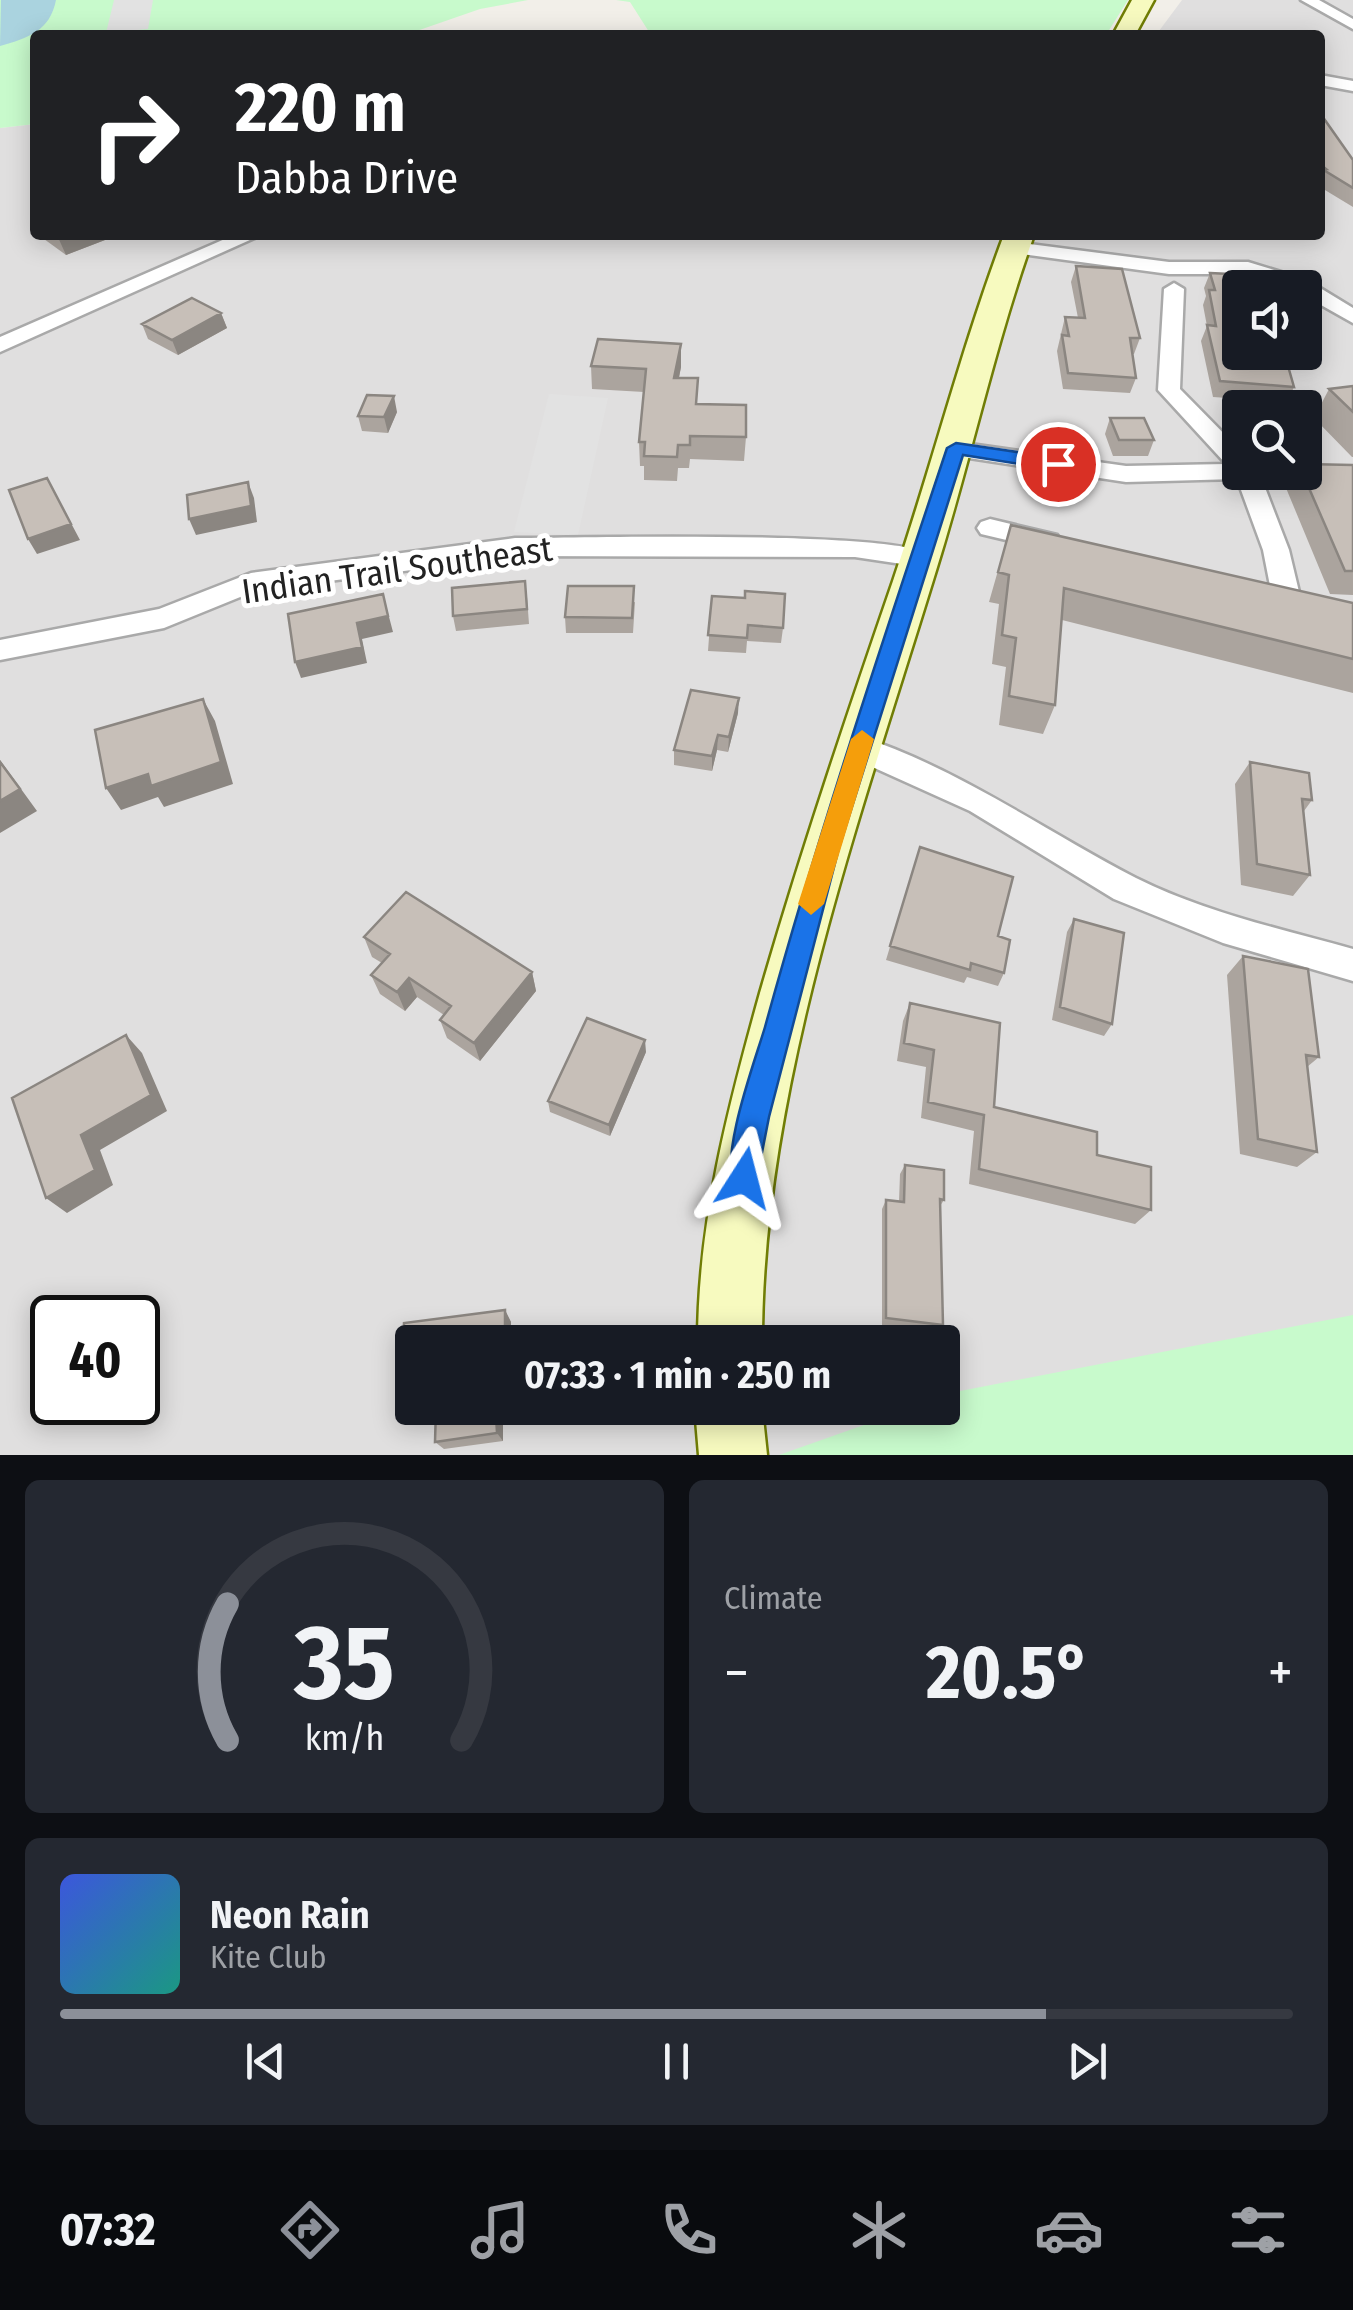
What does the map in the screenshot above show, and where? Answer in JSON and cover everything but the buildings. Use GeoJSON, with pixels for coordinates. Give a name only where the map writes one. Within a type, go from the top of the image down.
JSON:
{"type":"FeatureCollection","features":[{"type":"Feature","properties":{"kind":"street"},"geometry":{"type":"LineString","coordinates":[[1127,30],[1142,0]]}},
{"type":"Feature","properties":{"kind":"street"},"geometry":{"type":"LineString","coordinates":[[1308,0],[1353,24]]}},
{"type":"Feature","properties":{"kind":"street"},"geometry":{"type":"LineString","coordinates":[[1325,81],[1353,86]]}},
{"type":"Feature","properties":{"kind":"street"},"geometry":{"type":"LineString","coordinates":[[0,346],[138,281],[238,240]]}},
{"type":"Feature","properties":{"kind":"street"},"geometry":{"type":"LineString","coordinates":[[730,1325],[731,1265],[754,1117],[826,848],[956,448],[985,328],[1017,242],[1169,268],[1248,268],[1300,284],[1353,316]]}},
{"type":"Feature","properties":{"kind":"street"},"geometry":{"type":"LineString","coordinates":[[1174,289],[1169,390],[1222,447]]}},
{"type":"Feature","properties":{"kind":"street"},"geometry":{"type":"LineString","coordinates":[[956,448],[1126,474],[1222,470]]}},
{"type":"Feature","properties":{"kind":"street"},"geometry":{"type":"LineString","coordinates":[[1251,490],[1276,550],[1286,596]]}},
{"type":"Feature","properties":{"kind":"street"},"geometry":{"type":"LineString","coordinates":[[990,528],[1082,549]]}},
{"type":"Feature","properties":{"kind":"street","name":"Indian Trail Southeast"},"geometry":{"type":"LineString","coordinates":[[0,650],[164,618],[251,582],[515,547],[854,548],[922,558]]}},
{"type":"Feature","properties":{"kind":"street"},"geometry":{"type":"LineString","coordinates":[[1249,588],[1319,605]]}},
{"type":"Feature","properties":{"kind":"street"},"geometry":{"type":"LineString","coordinates":[[860,748],[981,802],[1126,889],[1223,928],[1353,965]]}},
{"type":"Feature","properties":{"kind":"street"},"geometry":{"type":"LineString","coordinates":[[731,1425],[733,1455]]}},
{"type":"Feature","properties":{"kind":"shaded area"},"geometry":{"type":"Polygon","coordinates":[[[114,0],[153,0],[148,29],[107,30],[114,0]]]}},
{"type":"Feature","properties":{"kind":"shaded area"},"geometry":{"type":"Polygon","coordinates":[[[1182,0],[1353,0],[1353,1455],[0,1455],[0,128],[30,125],[30,240],[1325,240],[1325,30],[1160,30],[1182,0]]]}},
{"type":"Feature","properties":{"kind":"shaded area"},"geometry":{"type":"Polygon","coordinates":[[[549,394],[608,398],[578,535],[514,532],[549,394]]]}},
{"type":"Feature","properties":{"kind":"green space"},"geometry":{"type":"Polygon","coordinates":[[[0,0],[528,0],[480,9],[419,30],[30,30],[30,125],[0,128],[0,0]]]}},
{"type":"Feature","properties":{"kind":"green space"},"geometry":{"type":"Polygon","coordinates":[[[616,0],[1128,0],[1109,30],[648,30],[630,2],[616,0]]]}},
{"type":"Feature","properties":{"kind":"green space"},"geometry":{"type":"Polygon","coordinates":[[[1353,1315],[1353,1455],[779,1455],[864,1425],[960,1425],[960,1391],[1353,1315]]]}},
{"type":"Feature","properties":{"kind":"water"},"geometry":{"type":"Polygon","coordinates":[[[1,0],[56,0],[43,26],[0,46],[1,0]]]}},
{"type":"Feature","properties":{"kind":"slow traffic"},"geometry":{"type":"LineString","coordinates":[[811,904],[862,739]]}},
{"type":"Feature","properties":{"kind":"route"},"geometry":{"type":"LineString","coordinates":[[744,1178],[754,1117],[826,848],[956,448],[1058,464]]}}]}
